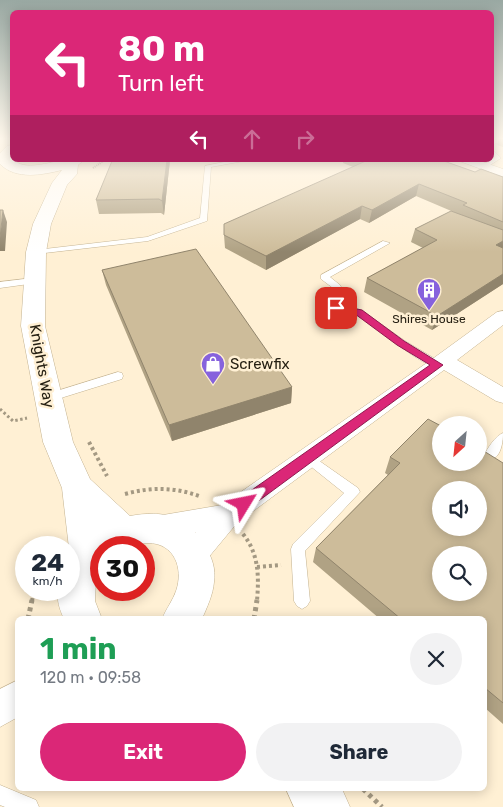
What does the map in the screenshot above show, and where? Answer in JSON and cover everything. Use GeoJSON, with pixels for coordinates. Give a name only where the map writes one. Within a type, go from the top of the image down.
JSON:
{"type":"FeatureCollection","features":[{"type":"Feature","properties":{"kind":"street","name":"Knights Way"},"geometry":{"type":"LineString","coordinates":[[65,177],[42,224],[36,252],[33,326],[46,398],[58,442],[78,488],[87,559]]}},
{"type":"Feature","properties":{"kind":"street"},"geometry":{"type":"LineString","coordinates":[[193,611],[198,574],[193,555],[228,515],[441,363],[503,316]]}},
{"type":"Feature","properties":{"kind":"street"},"geometry":{"type":"LineString","coordinates":[[441,363],[503,396]]}},
{"type":"Feature","properties":{"kind":"street","name":"Knights Way"},"geometry":{"type":"LineString","coordinates":[[78,488],[139,530],[174,534],[187,546],[193,555]]}},
{"type":"Feature","properties":{"kind":"street"},"geometry":{"type":"LineString","coordinates":[[74,613],[77,582],[87,559],[100,545],[139,530],[228,515]]}},
{"type":"Feature","properties":{"kind":"street"},"geometry":{"type":"LineString","coordinates":[[312,791],[326,807]]}},
{"type":"Feature","properties":{"kind":"lane"},"geometry":{"type":"LineString","coordinates":[[36,252],[148,239],[204,219],[207,177]]}},
{"type":"Feature","properties":{"kind":"lane"},"geometry":{"type":"LineString","coordinates":[[348,309],[337,287],[324,277],[386,244]]}},
{"type":"Feature","properties":{"kind":"lane"},"geometry":{"type":"LineString","coordinates":[[0,285],[34,281]]}},
{"type":"Feature","properties":{"kind":"lane"},"geometry":{"type":"LineString","coordinates":[[320,312],[336,308],[358,312],[401,343],[441,363]]}},
{"type":"Feature","properties":{"kind":"lane"},"geometry":{"type":"LineString","coordinates":[[46,398],[118,376]]}},
{"type":"Feature","properties":{"kind":"lane"},"geometry":{"type":"LineString","coordinates":[[490,454],[503,438]]}},
{"type":"Feature","properties":{"kind":"lane"},"geometry":{"type":"LineString","coordinates":[[302,601],[298,550],[353,492],[308,458]]}},
{"type":"Feature","properties":{"kind":"lane"},"geometry":{"type":"LineString","coordinates":[[0,795],[29,807]]}},
{"type":"Feature","properties":{"kind":"path"},"geometry":{"type":"LineString","coordinates":[[85,434],[106,474],[112,481]]}},
{"type":"Feature","properties":{"kind":"path"},"geometry":{"type":"LineString","coordinates":[[118,488],[124,495],[141,489],[161,488],[185,491],[203,498]]}},
{"type":"Feature","properties":{"kind":"path"},"geometry":{"type":"LineString","coordinates":[[253,547],[257,567],[258,590],[254,616]]}},
{"type":"Feature","properties":{"kind":"path"},"geometry":{"type":"LineString","coordinates":[[29,616],[32,601]]}},
{"type":"Feature","properties":{"kind":"path"},"geometry":{"type":"LineString","coordinates":[[365,791],[382,807]]}},
{"type":"Feature","properties":{"kind":"building"},"geometry":{"type":"Polygon","coordinates":[[[106,177],[165,177],[162,201],[159,199],[96,200],[106,177]]]}},
{"type":"Feature","properties":{"kind":"building"},"geometry":{"type":"Polygon","coordinates":[[[331,177],[503,177],[503,222],[463,205],[467,203],[419,184],[372,210],[362,206],[266,256],[224,235],[224,224],[331,177]]]}},
{"type":"Feature","properties":{"kind":"building"},"geometry":{"type":"Polygon","coordinates":[[[0,210],[3,210],[0,238],[0,210]]]}},
{"type":"Feature","properties":{"kind":"building"},"geometry":{"type":"Polygon","coordinates":[[[451,211],[503,230],[503,241],[496,245],[503,248],[503,274],[437,316],[367,278],[437,240],[415,229],[451,211]]]}},
{"type":"Feature","properties":{"kind":"building"},"geometry":{"type":"Polygon","coordinates":[[[196,249],[292,387],[169,425],[102,270],[196,249]]]}},
{"type":"Feature","properties":{"kind":"building"},"geometry":{"type":"Polygon","coordinates":[[[428,419],[432,421],[432,471],[488,471],[488,454],[503,463],[503,703],[487,690],[487,616],[397,616],[316,548],[400,463],[390,457],[428,419]]]}},
{"type":"Feature","properties":{"kind":"place","name":"Shires House"},"geometry":{"type":"Point","coordinates":[429,311]}},
{"type":"Feature","properties":{"kind":"place","name":"Screwfix"},"geometry":{"type":"Point","coordinates":[213,385]}},
{"type":"Feature","properties":{"kind":"route"},"geometry":{"type":"LineString","coordinates":[[244,504],[438,365],[401,343],[358,312],[336,308]]}}]}
